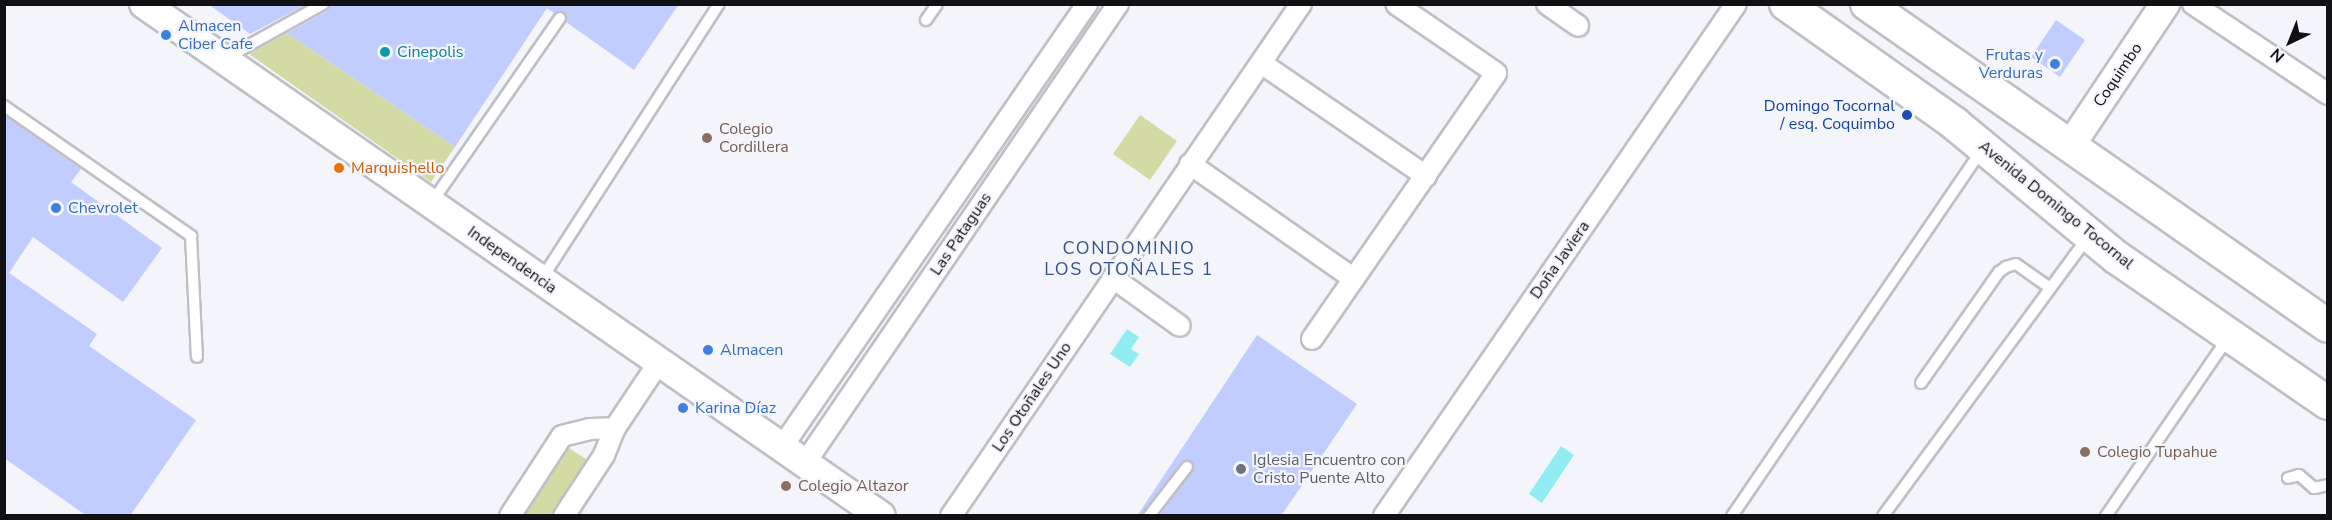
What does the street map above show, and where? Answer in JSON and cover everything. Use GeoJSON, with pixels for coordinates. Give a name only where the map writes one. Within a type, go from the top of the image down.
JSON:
{"type":"FeatureCollection","features":[{"type":"Feature","properties":{"kind":"main road","name":"Avenida Domingo Tocornal"},"geometry":{"type":"LineString","coordinates":[[1786,4],[1984,146],[2089,236],[2328,403]]}},
{"type":"Feature","properties":{"kind":"main road"},"geometry":{"type":"LineString","coordinates":[[1867,4],[2328,326]]}},
{"type":"Feature","properties":{"kind":"street","name":"Independencia"},"geometry":{"type":"LineString","coordinates":[[144,4],[881,516]]}},
{"type":"Feature","properties":{"kind":"street","name":"Las Pataguas"},"geometry":{"type":"LineString","coordinates":[[794,455],[1087,4]]}},
{"type":"Feature","properties":{"kind":"street","name":"Las Pataguas"},"geometry":{"type":"LineString","coordinates":[[794,455],[1118,4]]}},
{"type":"Feature","properties":{"kind":"street","name":"Los Otoñales Uno"},"geometry":{"type":"LineString","coordinates":[[951,516],[1301,4]]}},
{"type":"Feature","properties":{"kind":"street"},"geometry":{"type":"LineString","coordinates":[[1312,339],[1496,73],[1396,4]]}},
{"type":"Feature","properties":{"kind":"street"},"geometry":{"type":"LineString","coordinates":[[1547,4],[1578,26]]}},
{"type":"Feature","properties":{"kind":"street","name":"Doña Javiera"},"geometry":{"type":"LineString","coordinates":[[1384,516],[1736,4]]}},
{"type":"Feature","properties":{"kind":"street","name":"Coquimbo"},"geometry":{"type":"LineString","coordinates":[[2070,146],[2165,4]]}},
{"type":"Feature","properties":{"kind":"street"},"geometry":{"type":"LineString","coordinates":[[2193,4],[2328,94]]}},
{"type":"Feature","properties":{"kind":"street"},"geometry":{"type":"LineString","coordinates":[[1261,63],[1426,176]]}},
{"type":"Feature","properties":{"kind":"street"},"geometry":{"type":"LineString","coordinates":[[1190,164],[1354,279]]}},
{"type":"Feature","properties":{"kind":"street"},"geometry":{"type":"LineString","coordinates":[[1113,278],[1180,326]]}},
{"type":"Feature","properties":{"kind":"street"},"geometry":{"type":"LineString","coordinates":[[564,516],[604,455],[615,429],[659,362]]}},
{"type":"Feature","properties":{"kind":"street"},"geometry":{"type":"LineString","coordinates":[[510,516],[562,436],[590,429],[615,429]]}},
{"type":"Feature","properties":{"kind":"lane"},"geometry":{"type":"LineString","coordinates":[[223,60],[323,4]]}},
{"type":"Feature","properties":{"kind":"lane"},"geometry":{"type":"LineString","coordinates":[[541,280],[719,4]]}},
{"type":"Feature","properties":{"kind":"lane"},"geometry":{"type":"LineString","coordinates":[[926,20],[937,4]]}},
{"type":"Feature","properties":{"kind":"lane"},"geometry":{"type":"LineString","coordinates":[[431,204],[560,18]]}},
{"type":"Feature","properties":{"kind":"lane"},"geometry":{"type":"LineString","coordinates":[[4,106],[191,237],[197,357]]}},
{"type":"Feature","properties":{"kind":"lane"},"geometry":{"type":"LineString","coordinates":[[1732,516],[1984,146]]}},
{"type":"Feature","properties":{"kind":"lane"},"geometry":{"type":"LineString","coordinates":[[1883,516],[2089,236]]}},
{"type":"Feature","properties":{"kind":"lane"},"geometry":{"type":"LineString","coordinates":[[1921,383],[1999,272],[2016,264],[2050,288]]}},
{"type":"Feature","properties":{"kind":"lane"},"geometry":{"type":"LineString","coordinates":[[2106,516],[2230,336]]}},
{"type":"Feature","properties":{"kind":"lane"},"geometry":{"type":"LineString","coordinates":[[1149,516],[1187,467]]}},
{"type":"Feature","properties":{"kind":"lane"},"geometry":{"type":"LineString","coordinates":[[2288,478],[2299,475],[2314,488],[2328,485]]}},
{"type":"Feature","properties":{"kind":"green space"},"geometry":{"type":"Polygon","coordinates":[[[287,33],[455,147],[431,182],[249,54],[287,33]]]}},
{"type":"Feature","properties":{"kind":"green space"},"geometry":{"type":"Polygon","coordinates":[[[1140,115],[1177,141],[1150,180],[1113,154],[1140,115]]]}},
{"type":"Feature","properties":{"kind":"green space"},"geometry":{"type":"Polygon","coordinates":[[[569,448],[589,461],[553,515],[524,516],[569,448]]]}},
{"type":"Feature","properties":{"kind":"water"},"geometry":{"type":"Polygon","coordinates":[[[1127,329],[1139,337],[1131,349],[1139,354],[1130,367],[1110,354],[1127,329]]]}},
{"type":"Feature","properties":{"kind":"water"},"geometry":{"type":"Polygon","coordinates":[[[1561,446],[1574,455],[1542,503],[1529,494],[1561,446]]]}},
{"type":"Feature","properties":{"kind":"building"},"geometry":{"type":"Polygon","coordinates":[[[208,4],[307,4],[250,34],[208,4]]]}},
{"type":"Feature","properties":{"kind":"building"},"geometry":{"type":"Polygon","coordinates":[[[330,4],[679,4],[634,70],[566,22],[565,12],[554,13],[547,8],[455,147],[287,33],[327,11],[330,4]]]}},
{"type":"Feature","properties":{"kind":"building"},"geometry":{"type":"Polygon","coordinates":[[[2056,20],[2085,40],[2060,77],[2031,57],[2056,20]]]}},
{"type":"Feature","properties":{"kind":"building"},"geometry":{"type":"Polygon","coordinates":[[[4,115],[81,169],[71,182],[162,248],[123,302],[33,237],[9,273],[97,334],[89,346],[196,420],[130,516],[87,516],[4,458],[4,115]]]}},
{"type":"Feature","properties":{"kind":"building","name":"Iglesia Encuentro con Cristo Puente Alto"},"geometry":{"type":"Polygon","coordinates":[[[1257,335],[1357,404],[1281,516],[1159,516],[1193,471],[1194,464],[1187,460],[1181,462],[1142,516],[1137,516],[1257,335]]]}},
{"type":"Feature","properties":{"kind":"place","name":"Almacen Ciber Cafe"},"geometry":{"type":"Point","coordinates":[166,35]}},
{"type":"Feature","properties":{"kind":"place","name":"Cinepolis"},"geometry":{"type":"Point","coordinates":[385,52]}},
{"type":"Feature","properties":{"kind":"place","name":"Frutas y Verduras"},"geometry":{"type":"Point","coordinates":[2055,64]}},
{"type":"Feature","properties":{"kind":"place","name":"Domingo Tocornal / esq. Coquimbo"},"geometry":{"type":"Point","coordinates":[1907,115]}},
{"type":"Feature","properties":{"kind":"place","name":"Colegio Cordillera"},"geometry":{"type":"Point","coordinates":[707,138]}},
{"type":"Feature","properties":{"kind":"place","name":"Marquishello"},"geometry":{"type":"Point","coordinates":[339,168]}},
{"type":"Feature","properties":{"kind":"place","name":"Chevrolet"},"geometry":{"type":"Point","coordinates":[56,208]}},
{"type":"Feature","properties":{"kind":"place","name":"Almacen"},"geometry":{"type":"Point","coordinates":[708,350]}},
{"type":"Feature","properties":{"kind":"place","name":"Karina Díaz"},"geometry":{"type":"Point","coordinates":[683,408]}},
{"type":"Feature","properties":{"kind":"place","name":"Colegio Tupahue"},"geometry":{"type":"Point","coordinates":[2085,452]}},
{"type":"Feature","properties":{"kind":"place","name":"Iglesia Encuentro con Cristo Puente Alto"},"geometry":{"type":"Point","coordinates":[1241,469]}},
{"type":"Feature","properties":{"kind":"place","name":"Colegio Altazor"},"geometry":{"type":"Point","coordinates":[786,486]}},
{"type":"Feature","properties":{"kind":"district","name":"CONDOMINIO LOS OTOÑALES 1"},"geometry":{"type":"Point","coordinates":[1129,259]}}]}
